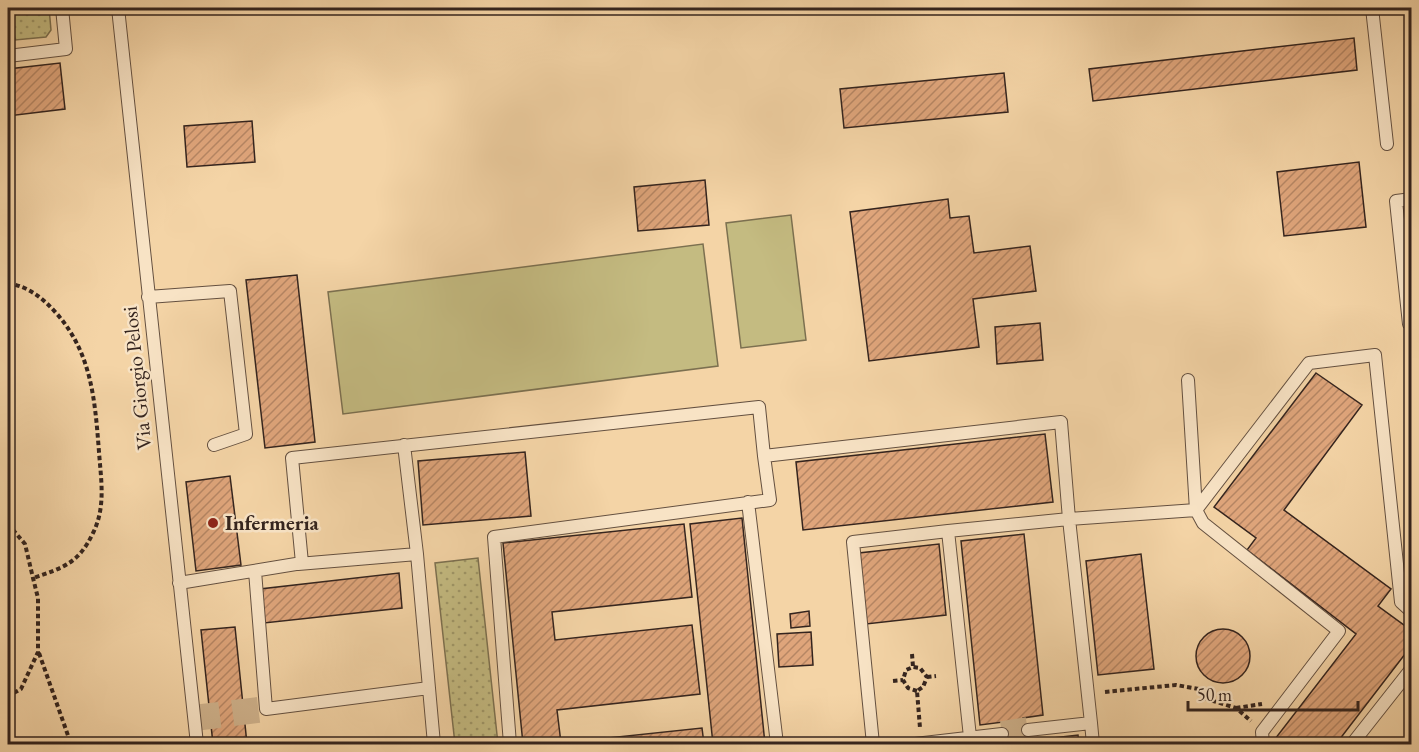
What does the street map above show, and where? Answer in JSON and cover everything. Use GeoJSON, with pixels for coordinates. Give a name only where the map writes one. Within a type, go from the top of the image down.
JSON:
{"type":"FeatureCollection","features":[{"type":"Feature","properties":{"kind":"lane"},"geometry":{"type":"LineString","coordinates":[[8,56],[66,49],[62,8]]}},
{"type":"Feature","properties":{"kind":"lane","name":"Via Giorgio Pelosi"},"geometry":{"type":"LineString","coordinates":[[118,8],[197,744]]}},
{"type":"Feature","properties":{"kind":"lane"},"geometry":{"type":"LineString","coordinates":[[1372,8],[1387,144]]}},
{"type":"Feature","properties":{"kind":"lane"},"geometry":{"type":"LineString","coordinates":[[1412,200],[1396,201],[1409,324],[1412,323]]}},
{"type":"Feature","properties":{"kind":"lane"},"geometry":{"type":"LineString","coordinates":[[148,297],[230,291],[246,434],[214,445]]}},
{"type":"Feature","properties":{"kind":"lane"},"geometry":{"type":"LineString","coordinates":[[873,744],[853,542],[1069,519],[1196,510],[1310,363],[1375,355],[1401,602],[1412,612]]}},
{"type":"Feature","properties":{"kind":"lane"},"geometry":{"type":"LineString","coordinates":[[1188,380],[1196,510],[1203,524],[1339,631],[1263,738]]}},
{"type":"Feature","properties":{"kind":"lane"},"geometry":{"type":"LineString","coordinates":[[298,564],[302,563],[292,458],[759,407],[770,500],[494,537],[510,744]]}},
{"type":"Feature","properties":{"kind":"lane"},"geometry":{"type":"LineString","coordinates":[[764,456],[1061,422],[1093,744]]}},
{"type":"Feature","properties":{"kind":"lane"},"geometry":{"type":"LineString","coordinates":[[404,446],[417,554],[434,744]]}},
{"type":"Feature","properties":{"kind":"lane"},"geometry":{"type":"LineString","coordinates":[[748,502],[777,744]]}},
{"type":"Feature","properties":{"kind":"lane"},"geometry":{"type":"LineString","coordinates":[[948,531],[970,737]]}},
{"type":"Feature","properties":{"kind":"lane"},"geometry":{"type":"LineString","coordinates":[[179,583],[298,564],[417,554]]}},
{"type":"Feature","properties":{"kind":"lane"},"geometry":{"type":"LineString","coordinates":[[255,571],[266,709],[429,688]]}},
{"type":"Feature","properties":{"kind":"lane"},"geometry":{"type":"LineString","coordinates":[[1352,744],[1412,668]]}},
{"type":"Feature","properties":{"kind":"lane"},"geometry":{"type":"LineString","coordinates":[[1028,730],[1091,723]]}},
{"type":"Feature","properties":{"kind":"lane"},"geometry":{"type":"LineString","coordinates":[[918,744],[1002,734]]}},
{"type":"Feature","properties":{"kind":"path"},"geometry":{"type":"LineString","coordinates":[[8,284],[24,287],[46,302],[77,340],[89,373],[103,504],[93,534],[85,547],[64,568],[33,578]]}},
{"type":"Feature","properties":{"kind":"path"},"geometry":{"type":"LineString","coordinates":[[8,524],[25,544],[38,598],[39,652],[71,744]]}},
{"type":"Feature","properties":{"kind":"path"},"geometry":{"type":"LineString","coordinates":[[8,696],[21,689],[39,652]]}},
{"type":"Feature","properties":{"kind":"path"},"geometry":{"type":"LineString","coordinates":[[912,654],[913,667]]}},
{"type":"Feature","properties":{"kind":"path"},"geometry":{"type":"LineString","coordinates":[[916,691],[908,688],[903,680],[906,670],[913,667],[920,668],[927,677]]}},
{"type":"Feature","properties":{"kind":"path"},"geometry":{"type":"LineString","coordinates":[[927,677],[936,676]]}},
{"type":"Feature","properties":{"kind":"path"},"geometry":{"type":"LineString","coordinates":[[916,691],[923,687],[927,677]]}},
{"type":"Feature","properties":{"kind":"path"},"geometry":{"type":"LineString","coordinates":[[892,681],[903,680]]}},
{"type":"Feature","properties":{"kind":"path"},"geometry":{"type":"LineString","coordinates":[[1088,694],[1176,685],[1199,689],[1207,699],[1236,708],[1263,738]]}},
{"type":"Feature","properties":{"kind":"path"},"geometry":{"type":"LineString","coordinates":[[916,691],[918,744]]}},
{"type":"Feature","properties":{"kind":"shaded area"},"geometry":{"type":"Polygon","coordinates":[[[11,8],[49,8],[51,30],[46,37],[15,40],[11,8]]]}},
{"type":"Feature","properties":{"kind":"shaded area"},"geometry":{"type":"Polygon","coordinates":[[[791,215],[806,340],[741,348],[726,223],[791,215]]]}},
{"type":"Feature","properties":{"kind":"shaded area"},"geometry":{"type":"Polygon","coordinates":[[[703,244],[718,366],[343,414],[328,292],[703,244]]]}},
{"type":"Feature","properties":{"kind":"shaded area"},"geometry":{"type":"Polygon","coordinates":[[[478,558],[498,744],[455,744],[435,563],[478,558]]]}},
{"type":"Feature","properties":{"kind":"building"},"geometry":{"type":"Polygon","coordinates":[[[1354,38],[1357,70],[1093,101],[1089,69],[1354,38]]]}},
{"type":"Feature","properties":{"kind":"building"},"geometry":{"type":"Polygon","coordinates":[[[60,63],[65,109],[8,116],[8,69],[60,63]]]}},
{"type":"Feature","properties":{"kind":"building"},"geometry":{"type":"Polygon","coordinates":[[[1004,73],[1008,112],[844,128],[840,89],[1004,73]]]}},
{"type":"Feature","properties":{"kind":"building"},"geometry":{"type":"Polygon","coordinates":[[[252,121],[255,162],[187,167],[184,126],[252,121]]]}},
{"type":"Feature","properties":{"kind":"building"},"geometry":{"type":"Polygon","coordinates":[[[1359,162],[1366,227],[1284,236],[1277,172],[1359,162]]]}},
{"type":"Feature","properties":{"kind":"building"},"geometry":{"type":"Polygon","coordinates":[[[705,180],[709,225],[638,231],[634,187],[705,180]]]}},
{"type":"Feature","properties":{"kind":"building"},"geometry":{"type":"Polygon","coordinates":[[[948,199],[950,218],[969,216],[974,253],[1030,246],[1036,291],[973,299],[979,347],[869,361],[850,212],[948,199]]]}},
{"type":"Feature","properties":{"kind":"building"},"geometry":{"type":"Polygon","coordinates":[[[297,275],[315,442],[265,448],[246,280],[297,275]]]}},
{"type":"Feature","properties":{"kind":"building"},"geometry":{"type":"Polygon","coordinates":[[[1040,323],[1043,360],[997,364],[995,327],[1040,323]]]}},
{"type":"Feature","properties":{"kind":"building"},"geometry":{"type":"Polygon","coordinates":[[[1316,373],[1362,405],[1284,510],[1391,589],[1378,606],[1412,631],[1412,645],[1336,744],[1283,744],[1275,739],[1356,634],[1247,550],[1256,538],[1214,507],[1316,373]]]}},
{"type":"Feature","properties":{"kind":"building"},"geometry":{"type":"Polygon","coordinates":[[[1045,434],[1053,502],[803,530],[796,462],[1045,434]]]}},
{"type":"Feature","properties":{"kind":"building"},"geometry":{"type":"Polygon","coordinates":[[[525,452],[531,516],[423,525],[418,461],[525,452]]]}},
{"type":"Feature","properties":{"kind":"building","name":"Infermeria"},"geometry":{"type":"Polygon","coordinates":[[[230,476],[241,565],[196,571],[186,482],[230,476]]]}},
{"type":"Feature","properties":{"kind":"building"},"geometry":{"type":"Polygon","coordinates":[[[742,518],[765,744],[713,744],[690,524],[742,518]]]}},
{"type":"Feature","properties":{"kind":"building"},"geometry":{"type":"Polygon","coordinates":[[[684,524],[692,597],[552,612],[555,640],[692,625],[700,694],[557,710],[561,743],[702,728],[704,744],[523,744],[503,543],[684,524]]]}},
{"type":"Feature","properties":{"kind":"building"},"geometry":{"type":"Polygon","coordinates":[[[1024,534],[1043,715],[1023,718],[1026,741],[1078,735],[1079,744],[1006,744],[1003,722],[980,725],[961,541],[1024,534]]]}},
{"type":"Feature","properties":{"kind":"building"},"geometry":{"type":"Polygon","coordinates":[[[939,544],[946,615],[866,624],[859,553],[939,544]]]}},
{"type":"Feature","properties":{"kind":"building"},"geometry":{"type":"Polygon","coordinates":[[[1141,554],[1154,669],[1098,675],[1086,561],[1141,554]]]}},
{"type":"Feature","properties":{"kind":"building"},"geometry":{"type":"Polygon","coordinates":[[[399,573],[402,608],[264,623],[260,589],[399,573]]]}},
{"type":"Feature","properties":{"kind":"building"},"geometry":{"type":"Polygon","coordinates":[[[809,611],[810,626],[791,628],[790,614],[809,611]]]}},
{"type":"Feature","properties":{"kind":"building"},"geometry":{"type":"Polygon","coordinates":[[[235,627],[247,744],[213,744],[201,630],[235,627]]]}},
{"type":"Feature","properties":{"kind":"building"},"geometry":{"type":"Polygon","coordinates":[[[1223,629],[1233,631],[1242,637],[1248,646],[1250,656],[1248,666],[1242,675],[1233,681],[1223,683],[1213,681],[1204,675],[1198,666],[1196,656],[1198,646],[1204,637],[1213,631],[1223,629]]]}},
{"type":"Feature","properties":{"kind":"building"},"geometry":{"type":"Polygon","coordinates":[[[811,632],[813,665],[779,667],[777,634],[811,632]]]}},
{"type":"Feature","properties":{"kind":"tunnel"},"geometry":{"type":"LineString","coordinates":[[194,718],[266,709]]}},
{"type":"Feature","properties":{"kind":"tunnel"},"geometry":{"type":"LineString","coordinates":[[1002,734],[1028,730]]}},
{"type":"Feature","properties":{"kind":"place","name":"Infermeria"},"geometry":{"type":"Point","coordinates":[213,523]}}]}
